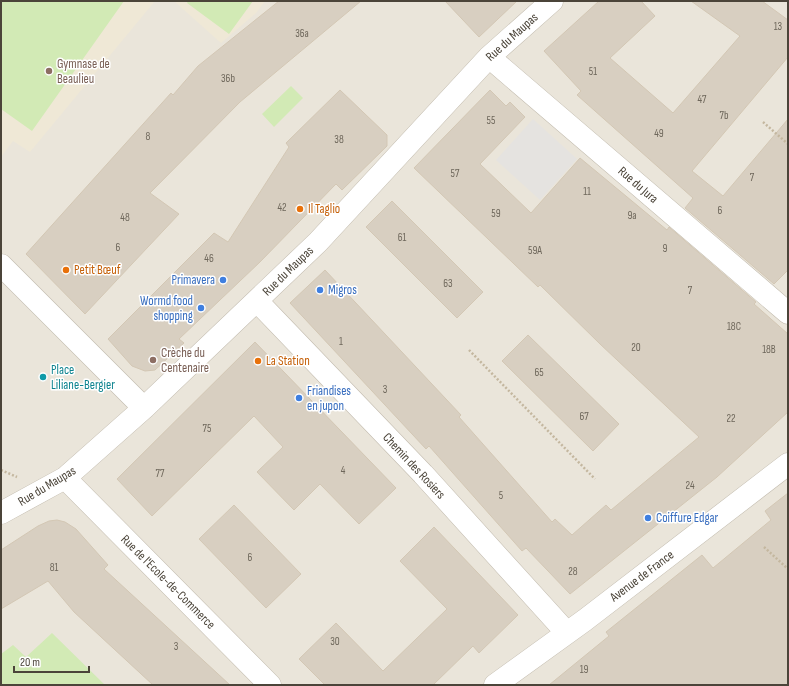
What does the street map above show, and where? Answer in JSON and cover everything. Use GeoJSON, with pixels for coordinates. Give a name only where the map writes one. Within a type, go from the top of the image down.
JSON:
{"type":"FeatureCollection","features":[{"type":"Feature","properties":{"kind":"street","name":"Rue du Maupas"},"geometry":{"type":"LineString","coordinates":[[1,513],[65,478],[144,408],[340,220],[489,57],[552,1]]}},
{"type":"Feature","properties":{"kind":"street","name":"Rue du Jura"},"geometry":{"type":"LineString","coordinates":[[489,57],[788,313]]}},
{"type":"Feature","properties":{"kind":"street"},"geometry":{"type":"LineString","coordinates":[[1,265],[144,408]]}},
{"type":"Feature","properties":{"kind":"street","name":"Chemin des Rosiers"},"geometry":{"type":"LineString","coordinates":[[257,301],[423,474],[567,633]]}},
{"type":"Feature","properties":{"kind":"street","name":"Avenue de France"},"geometry":{"type":"LineString","coordinates":[[495,685],[567,633],[788,464]]}},
{"type":"Feature","properties":{"kind":"street","name":"Rue de l'Ecole-de-Commerce"},"geometry":{"type":"LineString","coordinates":[[65,478],[270,685]]}},
{"type":"Feature","properties":{"kind":"path"},"geometry":{"type":"LineString","coordinates":[[763,122],[788,144]]}},
{"type":"Feature","properties":{"kind":"path"},"geometry":{"type":"LineString","coordinates":[[469,350],[595,479]]}},
{"type":"Feature","properties":{"kind":"path"},"geometry":{"type":"LineString","coordinates":[[1,470],[20,478]]}},
{"type":"Feature","properties":{"kind":"path"},"geometry":{"type":"LineString","coordinates":[[764,547],[788,569]]}},
{"type":"Feature","properties":{"kind":"shaded area"},"geometry":{"type":"Polygon","coordinates":[[[1,1],[788,1],[788,685],[1,685],[1,1]]]}},
{"type":"Feature","properties":{"kind":"shaded area","name":"Gymnase de Beaulieu"},"geometry":{"type":"Polygon","coordinates":[[[1,1],[155,1],[30,152],[13,141],[1,157],[1,1]]]}},
{"type":"Feature","properties":{"kind":"shaded area"},"geometry":{"type":"Polygon","coordinates":[[[174,1],[265,1],[256,13],[221,43],[174,1]]]}},
{"type":"Feature","properties":{"kind":"shaded area"},"geometry":{"type":"Polygon","coordinates":[[[533,119],[577,159],[540,200],[496,160],[533,119]]]}},
{"type":"Feature","properties":{"kind":"green space","name":"Gymnase de Beaulieu"},"geometry":{"type":"Polygon","coordinates":[[[1,1],[124,1],[32,131],[1,109],[1,1]]]}},
{"type":"Feature","properties":{"kind":"green space"},"geometry":{"type":"Polygon","coordinates":[[[188,1],[253,1],[229,34],[187,3],[188,1]]]}},
{"type":"Feature","properties":{"kind":"green space"},"geometry":{"type":"Polygon","coordinates":[[[291,86],[303,98],[274,127],[262,114],[291,86]]]}},
{"type":"Feature","properties":{"kind":"green space"},"geometry":{"type":"Polygon","coordinates":[[[52,633],[105,685],[1,685],[1,654],[13,645],[26,657],[52,633]]]}},
{"type":"Feature","properties":{"kind":"building"},"geometry":{"type":"Polygon","coordinates":[[[279,1],[361,1],[240,102],[150,193],[179,214],[85,314],[26,254],[171,93],[173,95],[198,66],[279,1]]]}},
{"type":"Feature","properties":{"kind":"building"},"geometry":{"type":"Polygon","coordinates":[[[445,1],[517,1],[479,37],[445,1]]]}},
{"type":"Feature","properties":{"kind":"building"},"geometry":{"type":"Polygon","coordinates":[[[599,1],[641,1],[655,16],[610,58],[673,113],[740,36],[691,1],[762,1],[788,20],[788,57],[692,171],[723,196],[788,119],[788,270],[774,284],[685,208],[693,198],[577,95],[581,91],[544,51],[599,1]]]}},
{"type":"Feature","properties":{"kind":"building"},"geometry":{"type":"Polygon","coordinates":[[[340,90],[387,135],[387,146],[342,190],[336,184],[260,262],[179,339],[184,343],[155,370],[145,371],[132,366],[108,339],[214,233],[228,242],[289,147],[286,143],[340,90]]]}},
{"type":"Feature","properties":{"kind":"building"},"geometry":{"type":"Polygon","coordinates":[[[490,90],[506,106],[510,102],[525,117],[480,164],[531,213],[580,158],[667,230],[669,227],[756,302],[754,304],[788,334],[788,412],[717,477],[570,594],[526,548],[522,551],[429,446],[426,449],[290,303],[325,270],[461,415],[459,417],[552,522],[555,519],[572,535],[606,505],[611,510],[699,437],[540,285],[538,287],[414,168],[490,90]]]}},
{"type":"Feature","properties":{"kind":"building"},"geometry":{"type":"Polygon","coordinates":[[[392,201],[483,292],[457,318],[366,227],[392,201]]]}},
{"type":"Feature","properties":{"kind":"building"},"geometry":{"type":"Polygon","coordinates":[[[528,335],[619,424],[593,451],[502,361],[528,335]]]}},
{"type":"Feature","properties":{"kind":"building"},"geometry":{"type":"Polygon","coordinates":[[[255,342],[396,488],[359,524],[320,484],[294,510],[257,472],[283,447],[254,416],[152,516],[117,479],[255,342]]]}},
{"type":"Feature","properties":{"kind":"building"},"geometry":{"type":"Polygon","coordinates":[[[788,493],[788,685],[549,685],[609,636],[606,632],[702,555],[713,568],[771,520],[765,511],[788,493]]]}},
{"type":"Feature","properties":{"kind":"building"},"geometry":{"type":"Polygon","coordinates":[[[234,505],[301,574],[266,608],[199,539],[234,505]]]}},
{"type":"Feature","properties":{"kind":"building"},"geometry":{"type":"Polygon","coordinates":[[[57,520],[65,522],[76,529],[108,565],[104,569],[230,685],[153,685],[74,612],[48,581],[1,609],[1,550],[38,526],[49,521],[57,520]]]}},
{"type":"Feature","properties":{"kind":"building"},"geometry":{"type":"Polygon","coordinates":[[[434,527],[518,615],[479,653],[473,646],[433,685],[325,685],[299,659],[336,623],[383,671],[447,609],[400,561],[434,527]]]}},
{"type":"Feature","properties":{"kind":"place","name":"Gymnase de Beaulieu"},"geometry":{"type":"Point","coordinates":[49,71]}},
{"type":"Feature","properties":{"kind":"place","name":"Il Taglio"},"geometry":{"type":"Point","coordinates":[300,209]}},
{"type":"Feature","properties":{"kind":"place","name":"Petit Bœuf"},"geometry":{"type":"Point","coordinates":[66,270]}},
{"type":"Feature","properties":{"kind":"place","name":"Primavera"},"geometry":{"type":"Point","coordinates":[223,280]}},
{"type":"Feature","properties":{"kind":"place","name":"Migros"},"geometry":{"type":"Point","coordinates":[320,290]}},
{"type":"Feature","properties":{"kind":"place","name":"Wormd food shopping"},"geometry":{"type":"Point","coordinates":[201,308]}},
{"type":"Feature","properties":{"kind":"place","name":"Crèche du Centenaire"},"geometry":{"type":"Point","coordinates":[153,360]}},
{"type":"Feature","properties":{"kind":"place","name":"La Station"},"geometry":{"type":"Point","coordinates":[258,361]}},
{"type":"Feature","properties":{"kind":"place","name":"Place Liliane-Bergier"},"geometry":{"type":"Point","coordinates":[43,377]}},
{"type":"Feature","properties":{"kind":"place","name":"Friandises en jupon"},"geometry":{"type":"Point","coordinates":[299,398]}},
{"type":"Feature","properties":{"kind":"place","name":"Coiffure Edgar"},"geometry":{"type":"Point","coordinates":[648,518]}}]}
